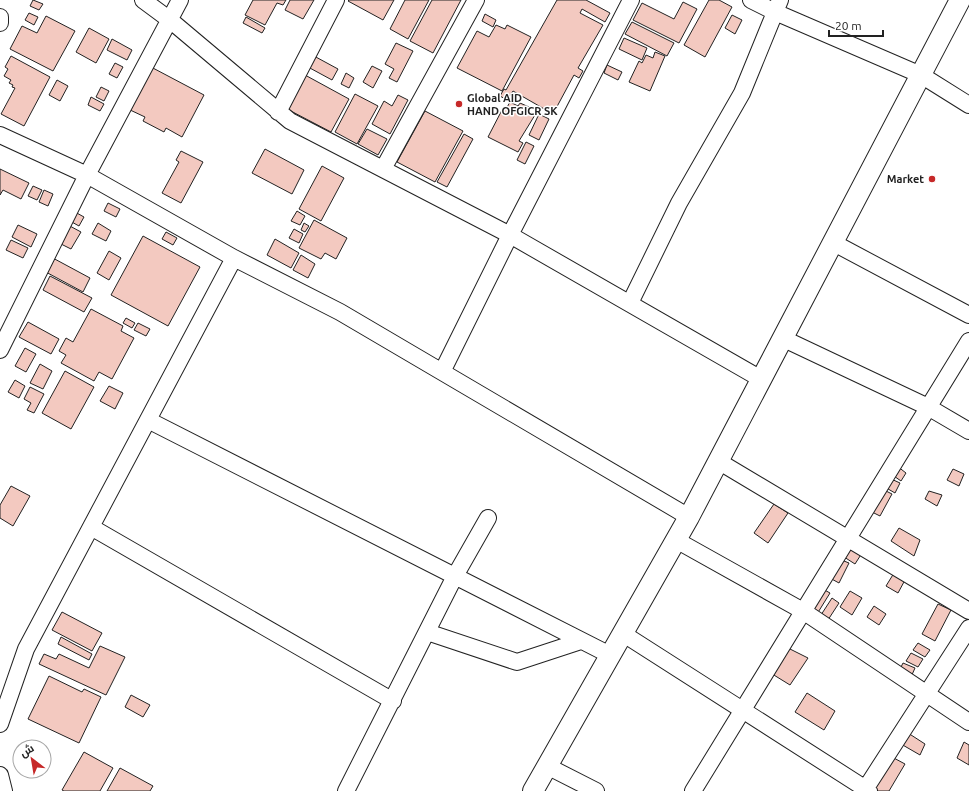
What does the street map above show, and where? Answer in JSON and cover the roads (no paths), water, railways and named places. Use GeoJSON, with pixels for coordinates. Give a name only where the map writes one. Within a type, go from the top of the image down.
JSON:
{"type":"FeatureCollection","features":[{"type":"Feature","properties":{"kind":"street"},"geometry":{"type":"LineString","coordinates":[[143,0],[170,20],[290,121],[510,235],[761,379]]}},
{"type":"Feature","properties":{"kind":"street"},"geometry":{"type":"LineString","coordinates":[[0,350],[87,175],[180,0]]}},
{"type":"Feature","properties":{"kind":"street"},"geometry":{"type":"LineString","coordinates":[[278,112],[336,0]]}},
{"type":"Feature","properties":{"kind":"street"},"geometry":{"type":"LineString","coordinates":[[383,169],[476,0]]}},
{"type":"Feature","properties":{"kind":"street"},"geometry":{"type":"LineString","coordinates":[[442,372],[510,235],[631,0]]}},
{"type":"Feature","properties":{"kind":"street"},"geometry":{"type":"LineString","coordinates":[[751,0],[778,6],[921,75],[969,105]]}},
{"type":"Feature","properties":{"kind":"street"},"geometry":{"type":"LineString","coordinates":[[533,791],[689,517],[960,0]]}},
{"type":"Feature","properties":{"kind":"street"},"geometry":{"type":"LineString","coordinates":[[630,303],[680,203],[742,93],[778,6]]}},
{"type":"Feature","properties":{"kind":"street"},"geometry":{"type":"LineString","coordinates":[[0,17],[0,23]]}},
{"type":"Feature","properties":{"kind":"street"},"geometry":{"type":"LineString","coordinates":[[0,135],[87,175],[234,258],[340,312],[689,517]]}},
{"type":"Feature","properties":{"kind":"street"},"geometry":{"type":"LineString","coordinates":[[832,242],[969,316]]}},
{"type":"Feature","properties":{"kind":"street"},"geometry":{"type":"LineString","coordinates":[[0,724],[26,649],[234,258]]}},
{"type":"Feature","properties":{"kind":"street"},"geometry":{"type":"LineString","coordinates":[[782,338],[928,406],[969,430]]}},
{"type":"Feature","properties":{"kind":"street"},"geometry":{"type":"LineString","coordinates":[[693,791],[969,341]]}},
{"type":"Feature","properties":{"kind":"street"},"geometry":{"type":"LineString","coordinates":[[148,420],[610,655]]}},
{"type":"Feature","properties":{"kind":"street"},"geometry":{"type":"LineString","coordinates":[[718,461],[969,610]]}},
{"type":"Feature","properties":{"kind":"street"},"geometry":{"type":"LineString","coordinates":[[346,791],[393,701],[455,576],[488,518]]}},
{"type":"Feature","properties":{"kind":"street"},"geometry":{"type":"LineString","coordinates":[[91,527],[393,701]]}},
{"type":"Feature","properties":{"kind":"street"},"geometry":{"type":"LineString","coordinates":[[676,540],[803,611],[969,722]]}},
{"type":"Feature","properties":{"kind":"street"},"geometry":{"type":"LineString","coordinates":[[622,633],[866,790],[969,628]]}},
{"type":"Feature","properties":{"kind":"street"},"geometry":{"type":"LineString","coordinates":[[427,632],[517,662],[581,641]]}},
{"type":"Feature","properties":{"kind":"street"},"geometry":{"type":"LineString","coordinates":[[547,766],[596,791]]}},
{"type":"Feature","properties":{"kind":"place","name":"Global AID HAND OFGICR SK"},"geometry":{"type":"Point","coordinates":[459,104]}},
{"type":"Feature","properties":{"kind":"place","name":"Market"},"geometry":{"type":"Point","coordinates":[932,179]}}]}
